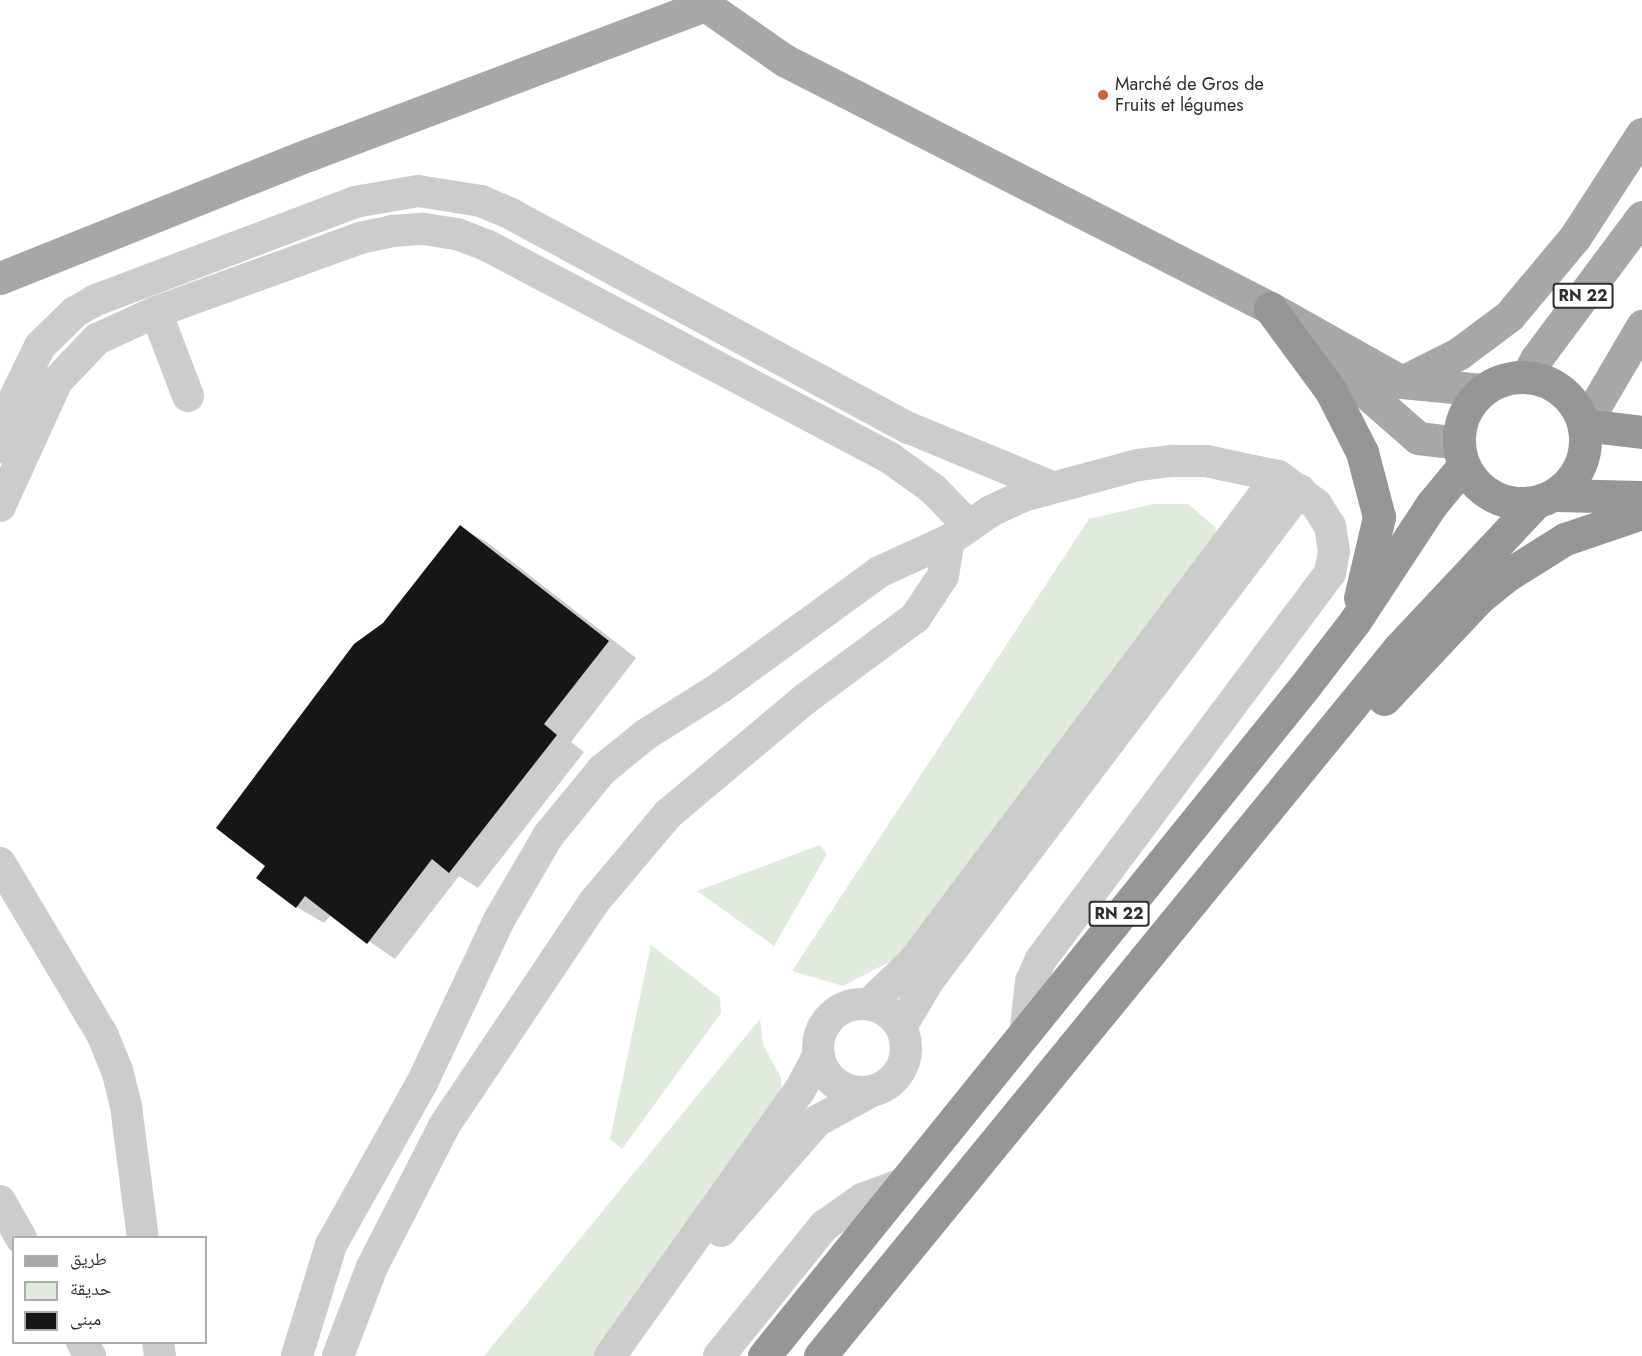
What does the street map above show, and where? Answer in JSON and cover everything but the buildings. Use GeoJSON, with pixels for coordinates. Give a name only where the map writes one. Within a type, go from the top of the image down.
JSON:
{"type":"FeatureCollection","features":[{"type":"Feature","properties":{"kind":"highway"},"geometry":{"type":"LineString","coordinates":[[1270,308],[1331,391],[1362,452],[1379,517],[1355,621]]}},
{"type":"Feature","properties":{"kind":"highway"},"geometry":{"type":"LineString","coordinates":[[1546,498],[1571,481],[1581,464],[1586,445],[1584,425],[1576,406],[1564,391],[1547,381],[1527,376],[1503,379],[1482,390],[1468,406],[1461,454],[1476,483],[1493,496],[1514,503],[1546,498],[1642,497]]}},
{"type":"Feature","properties":{"kind":"highway"},"geometry":{"type":"LineString","coordinates":[[1584,425],[1642,432]]}},
{"type":"Feature","properties":{"kind":"highway","name":"RN 22"},"geometry":{"type":"LineString","coordinates":[[764,1356],[905,1183],[1026,1027],[1355,621],[1432,504],[1461,454]]}},
{"type":"Feature","properties":{"kind":"highway","name":"RN 22"},"geometry":{"type":"LineString","coordinates":[[820,1356],[1424,619],[1546,498]]}},
{"type":"Feature","properties":{"kind":"highway"},"geometry":{"type":"LineString","coordinates":[[1266,809],[1311,786],[1409,670],[1506,576],[1565,539],[1642,513]]}},
{"type":"Feature","properties":{"kind":"main road"},"geometry":{"type":"LineString","coordinates":[[0,278],[308,155],[702,3],[784,60],[1270,308],[1402,382],[1482,390]]}},
{"type":"Feature","properties":{"kind":"main road"},"geometry":{"type":"LineString","coordinates":[[1402,382],[1458,354],[1509,316],[1575,237],[1642,134]]}},
{"type":"Feature","properties":{"kind":"main road","name":"RN 22"},"geometry":{"type":"LineString","coordinates":[[1527,376],[1536,359],[1642,217]]}},
{"type":"Feature","properties":{"kind":"main road"},"geometry":{"type":"LineString","coordinates":[[1270,308],[1418,438],[1461,454]]}},
{"type":"Feature","properties":{"kind":"main road"},"geometry":{"type":"LineString","coordinates":[[1584,425],[1642,326]]}},
{"type":"Feature","properties":{"kind":"lane"},"geometry":{"type":"LineString","coordinates":[[9,459],[2,423],[28,366],[45,340],[75,312],[96,300],[355,202],[418,191],[482,201],[511,214],[909,428],[1050,486]]}},
{"type":"Feature","properties":{"kind":"lane"},"geometry":{"type":"LineString","coordinates":[[0,506],[9,459],[57,381],[75,358],[113,329],[360,238],[392,231],[457,234],[488,246],[890,458],[933,489],[959,533],[944,576],[915,618],[805,699],[664,818],[594,902],[438,1137],[372,1267],[338,1356]]}},
{"type":"Feature","properties":{"kind":"lane"},"geometry":{"type":"LineString","coordinates":[[156,312],[188,396]]}},
{"type":"Feature","properties":{"kind":"lane"},"geometry":{"type":"LineString","coordinates":[[297,1356],[331,1245],[422,1083],[499,920],[548,836],[602,770],[645,735],[721,687],[879,572],[959,533],[991,511],[1050,486],[1172,460],[1228,464],[1289,483],[1316,504],[1330,526],[1334,551],[1330,573],[1041,959],[1031,981],[1026,1027]]}},
{"type":"Feature","properties":{"kind":"lane"},"geometry":{"type":"LineString","coordinates":[[868,1004],[913,962],[1289,483]]}},
{"type":"Feature","properties":{"kind":"lane"},"geometry":{"type":"LineString","coordinates":[[901,1027],[928,981],[1289,483]]}},
{"type":"Feature","properties":{"kind":"lane"},"geometry":{"type":"LineString","coordinates":[[0,863],[103,1036],[117,1070],[126,1106],[143,1236]]}},
{"type":"Feature","properties":{"kind":"lane"},"geometry":{"type":"LineString","coordinates":[[610,1356],[800,1090],[819,1055],[823,1028],[831,1017],[842,1009],[868,1004],[882,1008],[901,1027],[906,1040],[902,1067],[894,1078],[833,1109],[802,1135],[708,1246],[631,1356]]}},
{"type":"Feature","properties":{"kind":"lane"},"geometry":{"type":"LineString","coordinates":[[819,1055],[831,1079],[843,1087],[870,1092]]}},
{"type":"Feature","properties":{"kind":"lane"},"geometry":{"type":"LineString","coordinates":[[719,1356],[824,1226],[862,1199],[905,1183]]}},
{"type":"Feature","properties":{"kind":"lane"},"geometry":{"type":"LineString","coordinates":[[0,1201],[20,1236]]}},
{"type":"Feature","properties":{"kind":"green space"},"geometry":{"type":"Polygon","coordinates":[[[1153,504],[1188,504],[1216,528],[1213,553],[897,958],[843,986],[792,971],[1089,519],[1153,504]]]}},
{"type":"Feature","properties":{"kind":"green space"},"geometry":{"type":"Polygon","coordinates":[[[820,845],[827,854],[774,946],[697,891],[820,845]]]}},
{"type":"Feature","properties":{"kind":"green space"},"geometry":{"type":"Polygon","coordinates":[[[651,945],[720,998],[721,1013],[622,1149],[610,1139],[651,945]]]}},
{"type":"Feature","properties":{"kind":"green space"},"geometry":{"type":"Polygon","coordinates":[[[760,1019],[763,1044],[781,1078],[782,1099],[599,1356],[484,1356],[760,1019]]]}},
{"type":"Feature","properties":{"kind":"place","name":"Marché de Gros de Fruits et légumes"},"geometry":{"type":"Point","coordinates":[1103,95]}}]}
